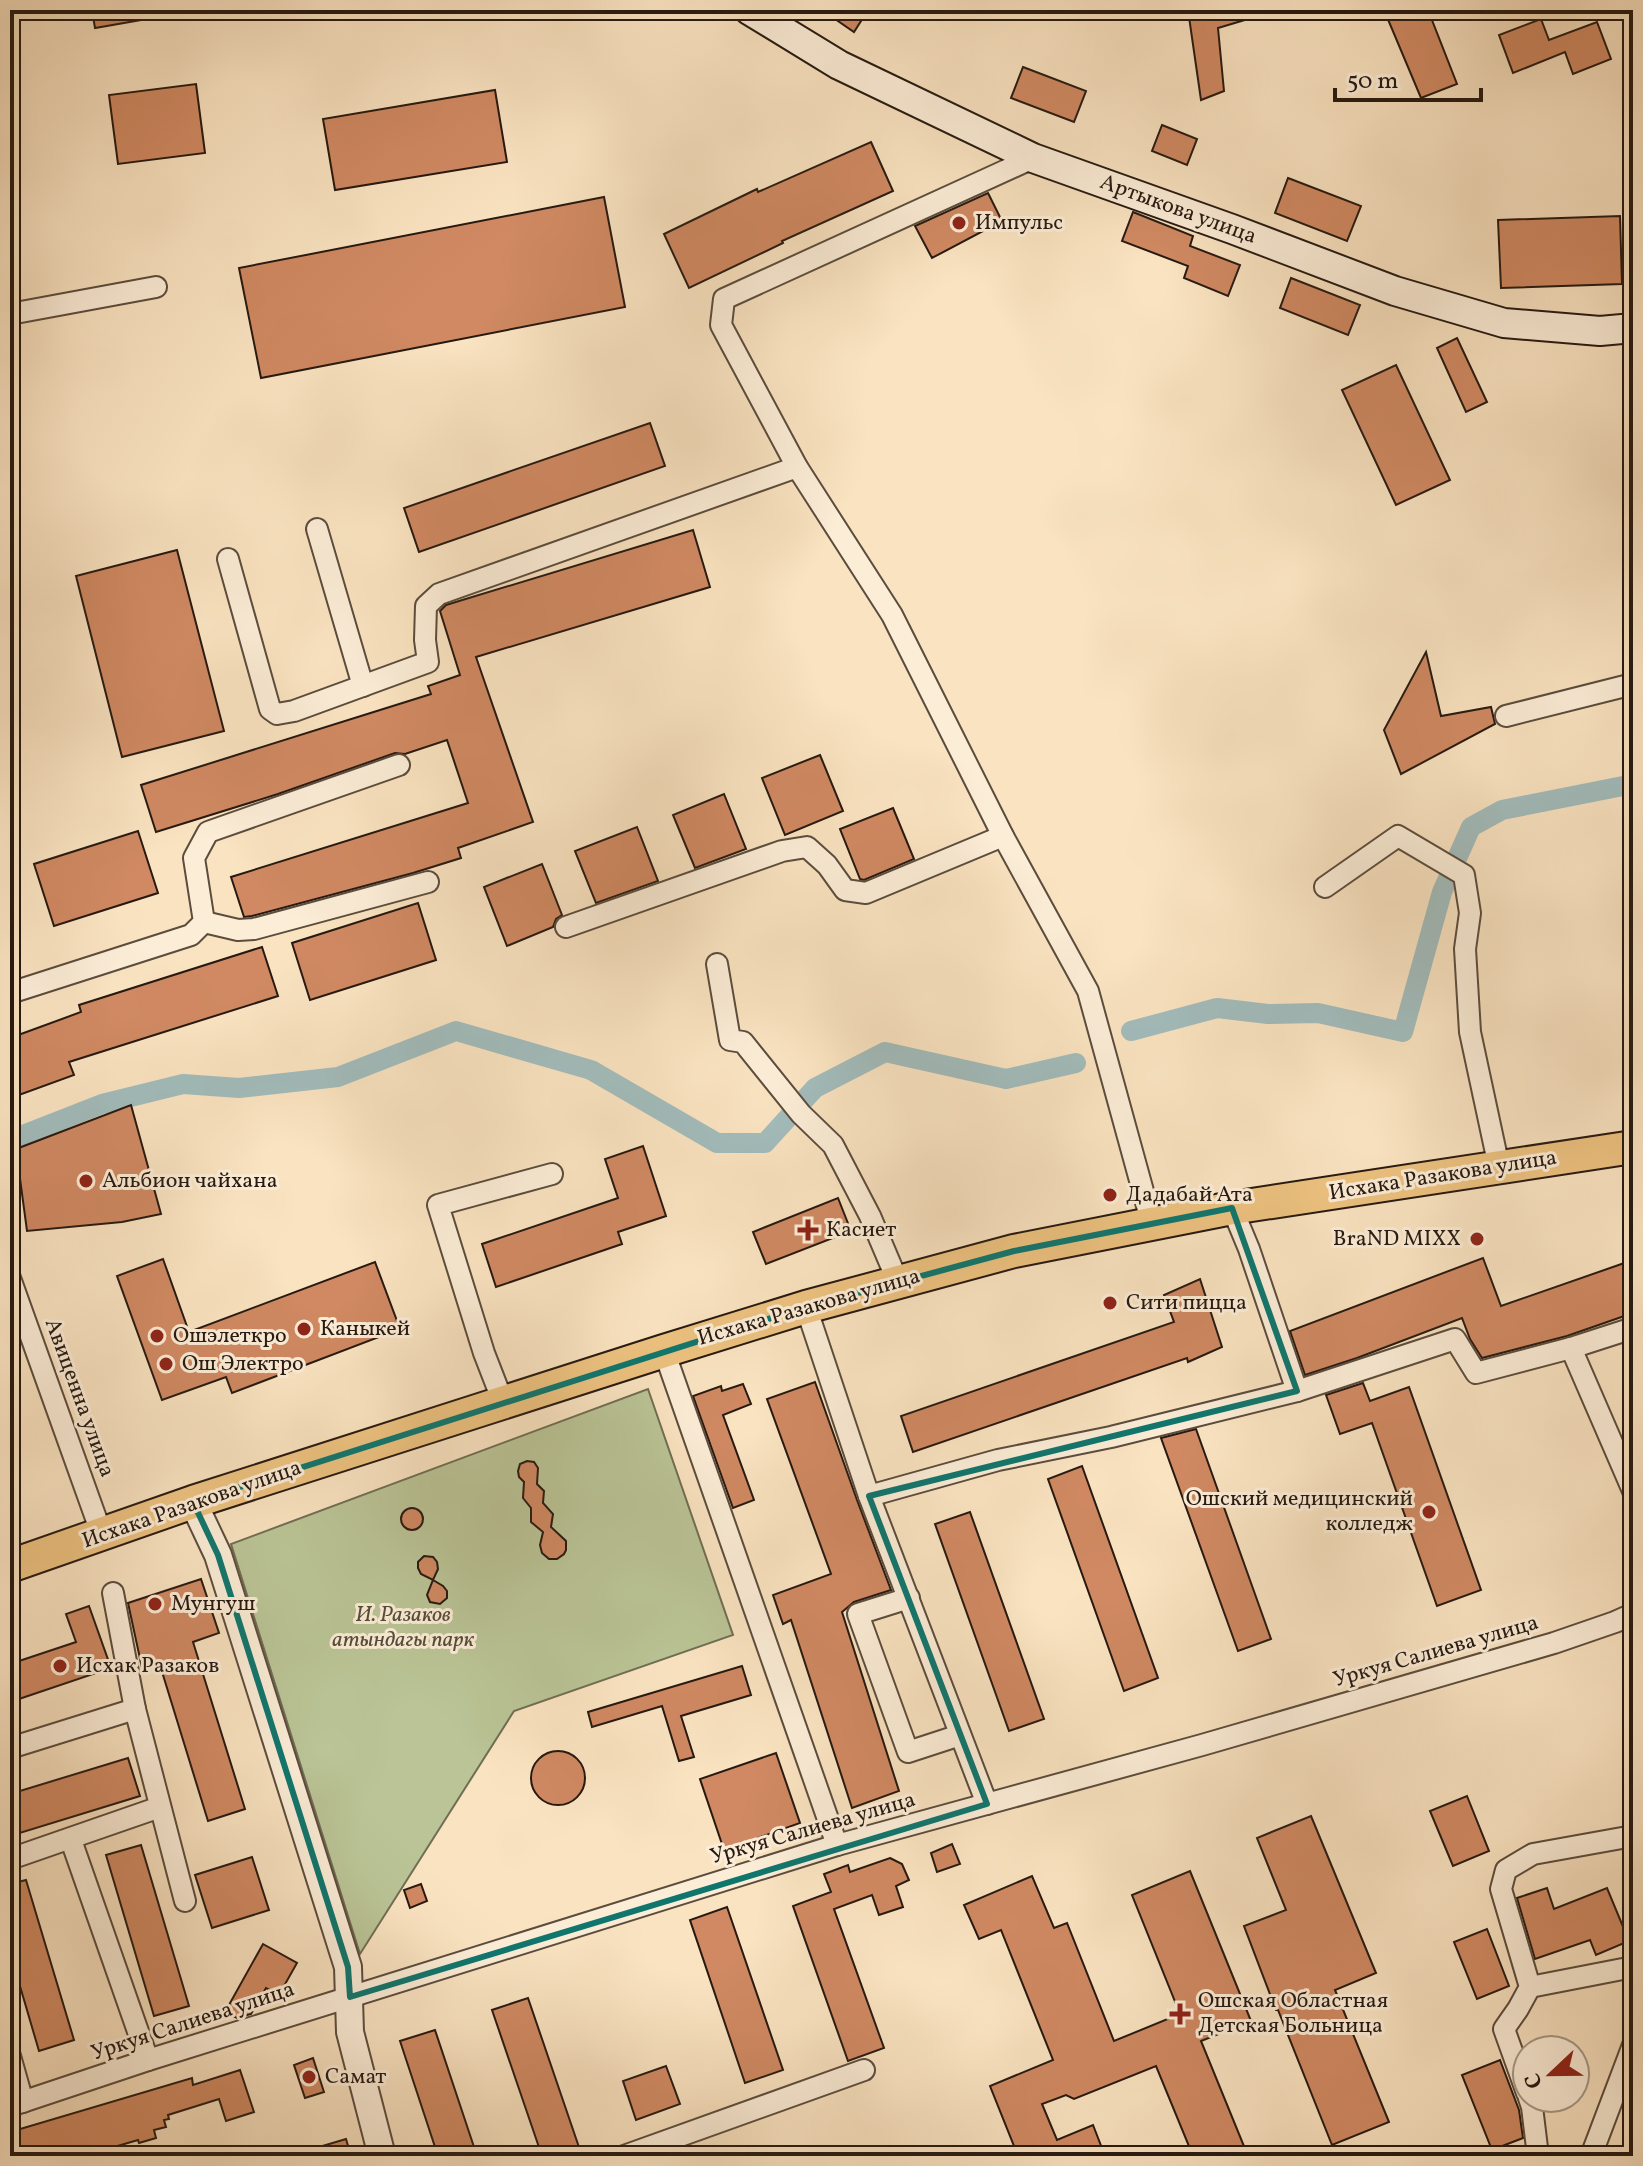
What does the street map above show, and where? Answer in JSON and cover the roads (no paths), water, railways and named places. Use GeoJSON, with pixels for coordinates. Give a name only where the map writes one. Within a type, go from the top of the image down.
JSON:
{"type":"FeatureCollection","features":[{"type":"Feature","properties":{"kind":"main road","name":"Артыкова улица"},"geometry":{"type":"LineString","coordinates":[[749,10],[839,65],[1033,158],[1395,291],[1504,323],[1600,331],[1633,328]]}},
{"type":"Feature","properties":{"kind":"main road","name":"Исхака Разакова улица"},"geometry":{"type":"LineString","coordinates":[[10,1566],[193,1502],[664,1351],[806,1307],[1014,1251],[1232,1208],[1633,1147]]}},
{"type":"Feature","properties":{"kind":"street"},"geometry":{"type":"LineString","coordinates":[[1033,158],[724,299],[721,325],[797,467],[892,615],[1003,836],[1088,991],[1152,1224]]}},
{"type":"Feature","properties":{"kind":"street"},"geometry":{"type":"LineString","coordinates":[[10,314],[156,287]]}},
{"type":"Feature","properties":{"kind":"street"},"geometry":{"type":"LineString","coordinates":[[228,559],[270,709],[277,714],[294,711],[428,662],[426,606],[439,594],[797,467]]}},
{"type":"Feature","properties":{"kind":"street"},"geometry":{"type":"LineString","coordinates":[[317,529],[363,686]]}},
{"type":"Feature","properties":{"kind":"street"},"geometry":{"type":"LineString","coordinates":[[1506,716],[1633,684]]}},
{"type":"Feature","properties":{"kind":"street"},"geometry":{"type":"LineString","coordinates":[[204,922],[194,858],[208,832],[399,765]]}},
{"type":"Feature","properties":{"kind":"street"},"geometry":{"type":"LineString","coordinates":[[566,927],[782,851],[807,847],[827,865],[845,890],[866,893],[1003,836]]}},
{"type":"Feature","properties":{"kind":"street"},"geometry":{"type":"LineString","coordinates":[[1325,887],[1398,836],[1464,875],[1470,913],[1465,949],[1470,1032],[1499,1167]]}},
{"type":"Feature","properties":{"kind":"street"},"geometry":{"type":"LineString","coordinates":[[204,922],[238,930],[254,929],[428,882]]}},
{"type":"Feature","properties":{"kind":"street"},"geometry":{"type":"LineString","coordinates":[[10,993],[191,935],[204,922]]}},
{"type":"Feature","properties":{"kind":"street"},"geometry":{"type":"LineString","coordinates":[[717,964],[730,1040],[743,1042],[796,1107],[833,1145],[870,1216],[898,1282]]}},
{"type":"Feature","properties":{"kind":"street"},"geometry":{"type":"LineString","coordinates":[[503,1402],[484,1353],[438,1205],[552,1174]]}},
{"type":"Feature","properties":{"kind":"street"},"geometry":{"type":"LineString","coordinates":[[1232,1208],[1297,1391]]}},
{"type":"Feature","properties":{"kind":"street","name":"Авиценна улица"},"geometry":{"type":"LineString","coordinates":[[10,1278],[102,1535]]}},
{"type":"Feature","properties":{"kind":"street"},"geometry":{"type":"LineString","coordinates":[[806,1307],[869,1496],[987,1804]]}},
{"type":"Feature","properties":{"kind":"street"},"geometry":{"type":"LineString","coordinates":[[869,1496],[998,1460],[1111,1437],[1297,1391],[1455,1339],[1476,1373],[1633,1328]]}},
{"type":"Feature","properties":{"kind":"street"},"geometry":{"type":"LineString","coordinates":[[1571,1348],[1633,1491]]}},
{"type":"Feature","properties":{"kind":"street"},"geometry":{"type":"LineString","coordinates":[[664,1351],[837,1845]]}},
{"type":"Feature","properties":{"kind":"street"},"geometry":{"type":"LineString","coordinates":[[193,1502],[218,1555],[348,1967],[350,2032],[382,2156]]}},
{"type":"Feature","properties":{"kind":"street"},"geometry":{"type":"LineString","coordinates":[[113,1593],[135,1709],[185,1901]]}},
{"type":"Feature","properties":{"kind":"street"},"geometry":{"type":"LineString","coordinates":[[909,1598],[858,1614],[908,1752],[960,1735]]}},
{"type":"Feature","properties":{"kind":"street","name":"Уркуя Салиева улица"},"geometry":{"type":"LineString","coordinates":[[16,2104],[837,1845],[1188,1749],[1554,1643],[1633,1614]]}},
{"type":"Feature","properties":{"kind":"street"},"geometry":{"type":"LineString","coordinates":[[10,1748],[135,1709]]}},
{"type":"Feature","properties":{"kind":"street"},"geometry":{"type":"LineString","coordinates":[[10,1859],[160,1807]]}},
{"type":"Feature","properties":{"kind":"street"},"geometry":{"type":"LineString","coordinates":[[1511,2049],[1504,2029],[1530,1987],[1501,1889],[1506,1870],[1533,1854],[1633,1836]]}},
{"type":"Feature","properties":{"kind":"street"},"geometry":{"type":"LineString","coordinates":[[71,1840],[148,2060]]}},
{"type":"Feature","properties":{"kind":"street"},"geometry":{"type":"LineString","coordinates":[[1530,1987],[1633,1967]]}},
{"type":"Feature","properties":{"kind":"street"},"geometry":{"type":"LineString","coordinates":[[1591,2156],[1633,2045]]}},
{"type":"Feature","properties":{"kind":"street"},"geometry":{"type":"LineString","coordinates":[[10,2056],[16,2104]]}},
{"type":"Feature","properties":{"kind":"street"},"geometry":{"type":"LineString","coordinates":[[624,2156],[864,2070]]}},
{"type":"Feature","properties":{"kind":"street"},"geometry":{"type":"LineString","coordinates":[[1533,2114],[1538,2156]]}},
{"type":"Feature","properties":{"kind":"waterway"},"geometry":{"type":"LineString","coordinates":[[1131,1031],[1217,1008],[1268,1014],[1318,1013],[1403,1032],[1442,892],[1471,827],[1502,810],[1633,784]]}},
{"type":"Feature","properties":{"kind":"waterway"},"geometry":{"type":"LineString","coordinates":[[10,1140],[102,1104],[183,1084],[239,1088],[338,1077],[456,1031],[591,1070],[717,1143],[765,1143],[815,1088],[885,1052],[1006,1079],[1076,1063]]}},
{"type":"Feature","properties":{"kind":"place","name":"Импульс"},"geometry":{"type":"Point","coordinates":[959,223]}},
{"type":"Feature","properties":{"kind":"place","name":"Альбион чайхана"},"geometry":{"type":"Point","coordinates":[86,1181]}},
{"type":"Feature","properties":{"kind":"place","name":"Дадабай Ата"},"geometry":{"type":"Point","coordinates":[1110,1195]}},
{"type":"Feature","properties":{"kind":"place","name":"Касиет"},"geometry":{"type":"Point","coordinates":[808,1230]}},
{"type":"Feature","properties":{"kind":"place","name":"BraND MIXX"},"geometry":{"type":"Point","coordinates":[1477,1239]}},
{"type":"Feature","properties":{"kind":"place","name":"Сити пицца"},"geometry":{"type":"Point","coordinates":[1110,1303]}},
{"type":"Feature","properties":{"kind":"place","name":"Каныкей"},"geometry":{"type":"Point","coordinates":[304,1329]}},
{"type":"Feature","properties":{"kind":"place","name":"Ошэлеткро"},"geometry":{"type":"Point","coordinates":[157,1336]}},
{"type":"Feature","properties":{"kind":"place","name":"Ош Электро"},"geometry":{"type":"Point","coordinates":[166,1364]}},
{"type":"Feature","properties":{"kind":"place","name":"Ошский медицинский колледж"},"geometry":{"type":"Point","coordinates":[1429,1512]}},
{"type":"Feature","properties":{"kind":"place","name":"Мунгуш"},"geometry":{"type":"Point","coordinates":[155,1604]}},
{"type":"Feature","properties":{"kind":"place","name":"Исхак Разаков"},"geometry":{"type":"Point","coordinates":[60,1666]}},
{"type":"Feature","properties":{"kind":"place","name":"Ошская Областная Детская Больница"},"geometry":{"type":"Point","coordinates":[1180,2014]}},
{"type":"Feature","properties":{"kind":"place","name":"Самат"},"geometry":{"type":"Point","coordinates":[309,2077]}},
{"type":"Feature","properties":{"kind":"park label","name":"И. Разаков атындагы парк"},"geometry":{"type":"Point","coordinates":[403,1628]}}]}
